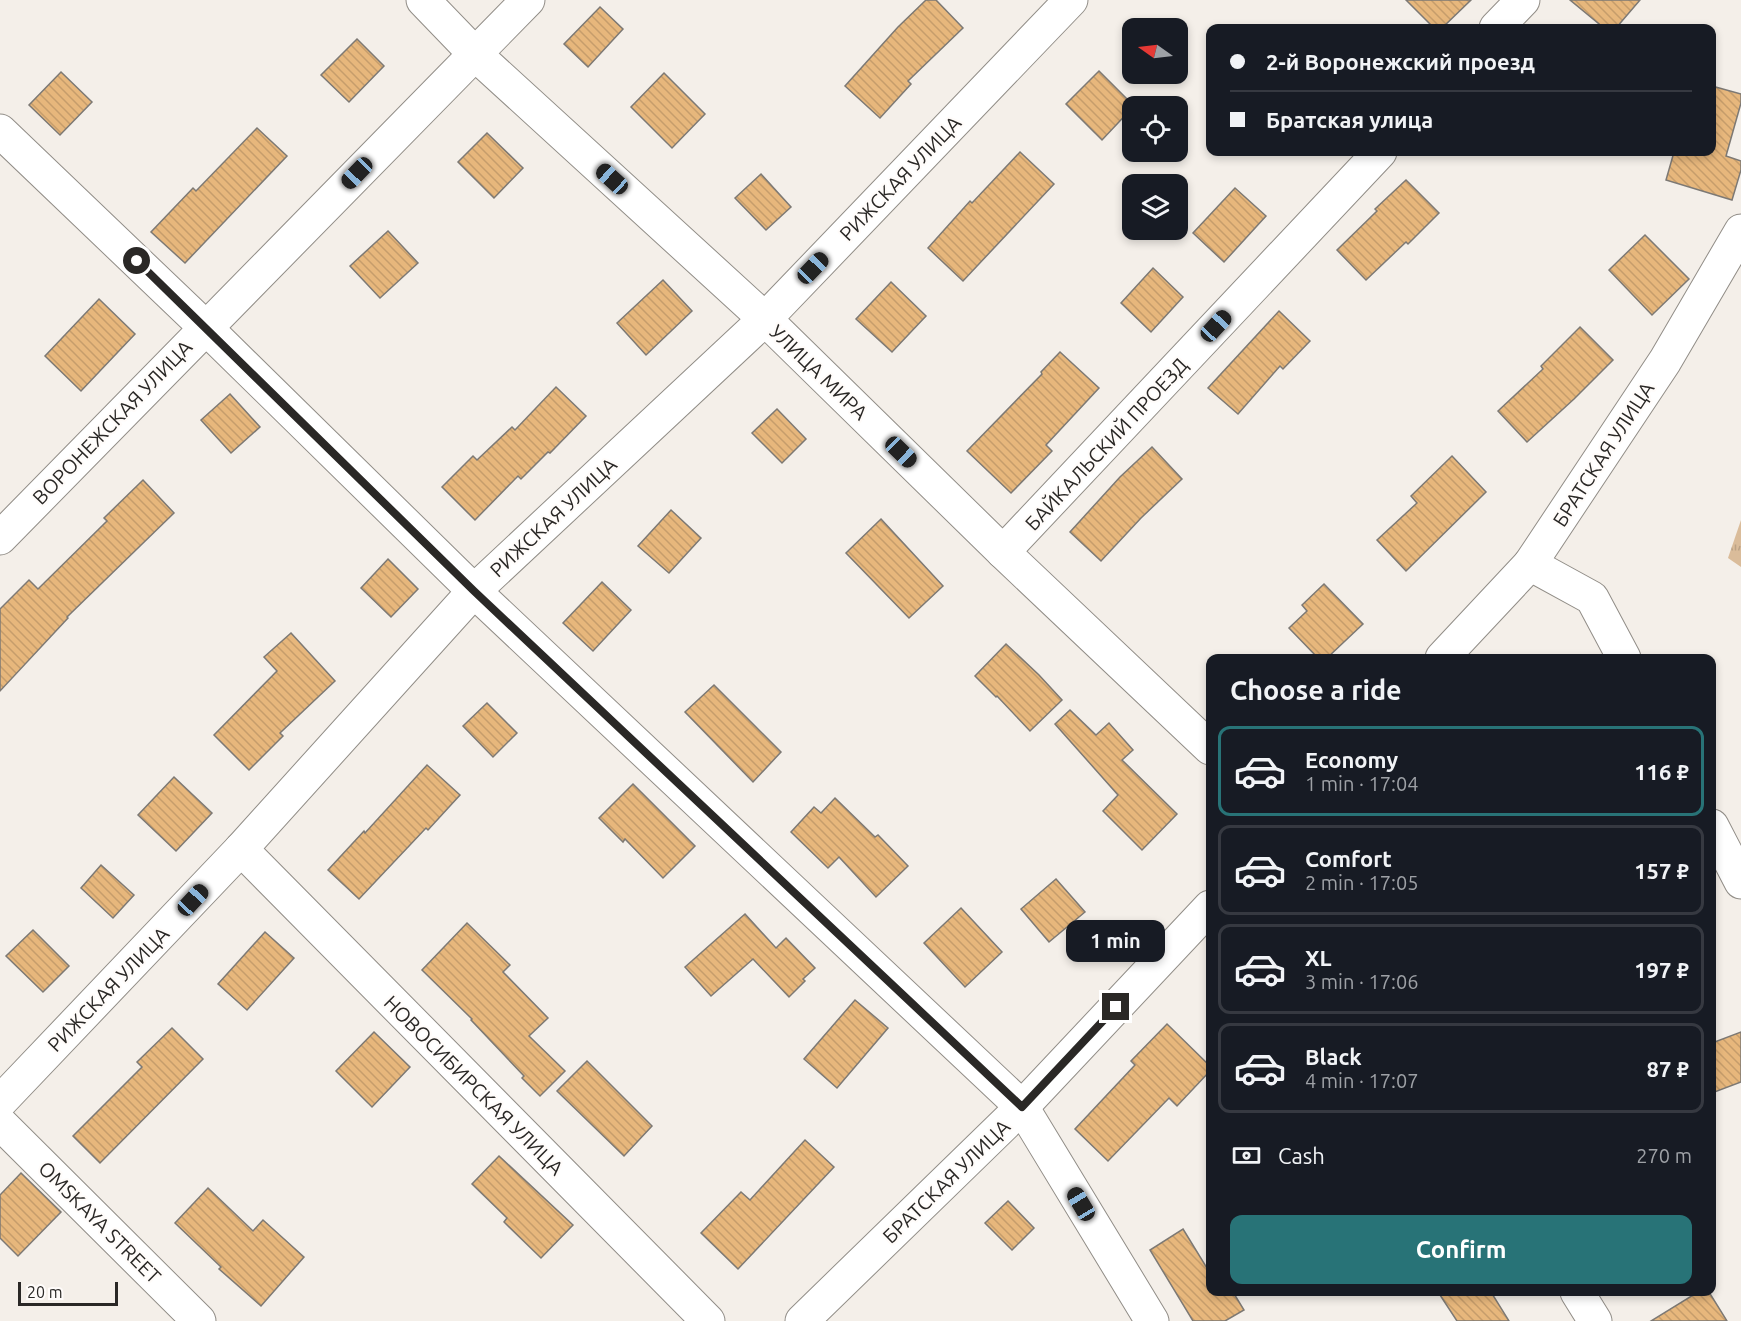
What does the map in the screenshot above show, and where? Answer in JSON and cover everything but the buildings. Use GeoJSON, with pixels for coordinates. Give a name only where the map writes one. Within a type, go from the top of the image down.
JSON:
{"type":"FeatureCollection","features":[{"type":"Feature","properties":{"kind":"street","name":"УЛИЦА МИРА"},"geometry":{"type":"LineString","coordinates":[[423,0],[476,54],[765,319],[1004,552],[1206,744]]}},
{"type":"Feature","properties":{"kind":"street","name":"ВОРОНЕЖСКАЯ УЛИЦА"},"geometry":{"type":"LineString","coordinates":[[0,538],[528,0]]}},
{"type":"Feature","properties":{"kind":"street","name":"РИЖСКАЯ УЛИЦА"},"geometry":{"type":"LineString","coordinates":[[0,1102],[241,849],[474,591],[765,319],[1071,0]]}},
{"type":"Feature","properties":{"kind":"street"},"geometry":{"type":"LineString","coordinates":[[1500,24],[1523,0]]}},
{"type":"Feature","properties":{"kind":"street"},"geometry":{"type":"LineString","coordinates":[[0,131],[205,327],[474,591],[1022,1107],[1152,1321]]}},
{"type":"Feature","properties":{"kind":"street","name":"БАЙКАЛЬСКИЙ ПРОЕЗД"},"geometry":{"type":"LineString","coordinates":[[1004,552],[1376,156]]}},
{"type":"Feature","properties":{"kind":"street","name":"БРАТСКАЯ УЛИЦА"},"geometry":{"type":"LineString","coordinates":[[1446,654],[1530,564],[1665,361],[1741,231]]}},
{"type":"Feature","properties":{"kind":"street"},"geometry":{"type":"LineString","coordinates":[[1530,564],[1592,598],[1622,654]]}},
{"type":"Feature","properties":{"kind":"street"},"geometry":{"type":"LineString","coordinates":[[1716,834],[1741,882]]}},
{"type":"Feature","properties":{"kind":"street","name":"НОВОСИБИРСКАЯ УЛИЦА"},"geometry":{"type":"LineString","coordinates":[[241,849],[708,1321]]}},
{"type":"Feature","properties":{"kind":"street","name":"БРАТСКАЯ УЛИЦА"},"geometry":{"type":"LineString","coordinates":[[802,1321],[1022,1107],[1206,911]]}},
{"type":"Feature","properties":{"kind":"street","name":"OMSKAYA STREET"},"geometry":{"type":"LineString","coordinates":[[0,1123],[199,1321]]}},
{"type":"Feature","properties":{"kind":"street"},"geometry":{"type":"LineString","coordinates":[[1579,1296],[1595,1321]]}},
{"type":"Feature","properties":{"kind":"green space"},"geometry":{"type":"Polygon","coordinates":[[[1741,520],[1741,567],[1728,558],[1741,520]]]}},
{"type":"Feature","properties":{"kind":"route"},"geometry":{"type":"LineString","coordinates":[[137,261],[474,591],[1022,1107],[1116,1007]]}}]}
